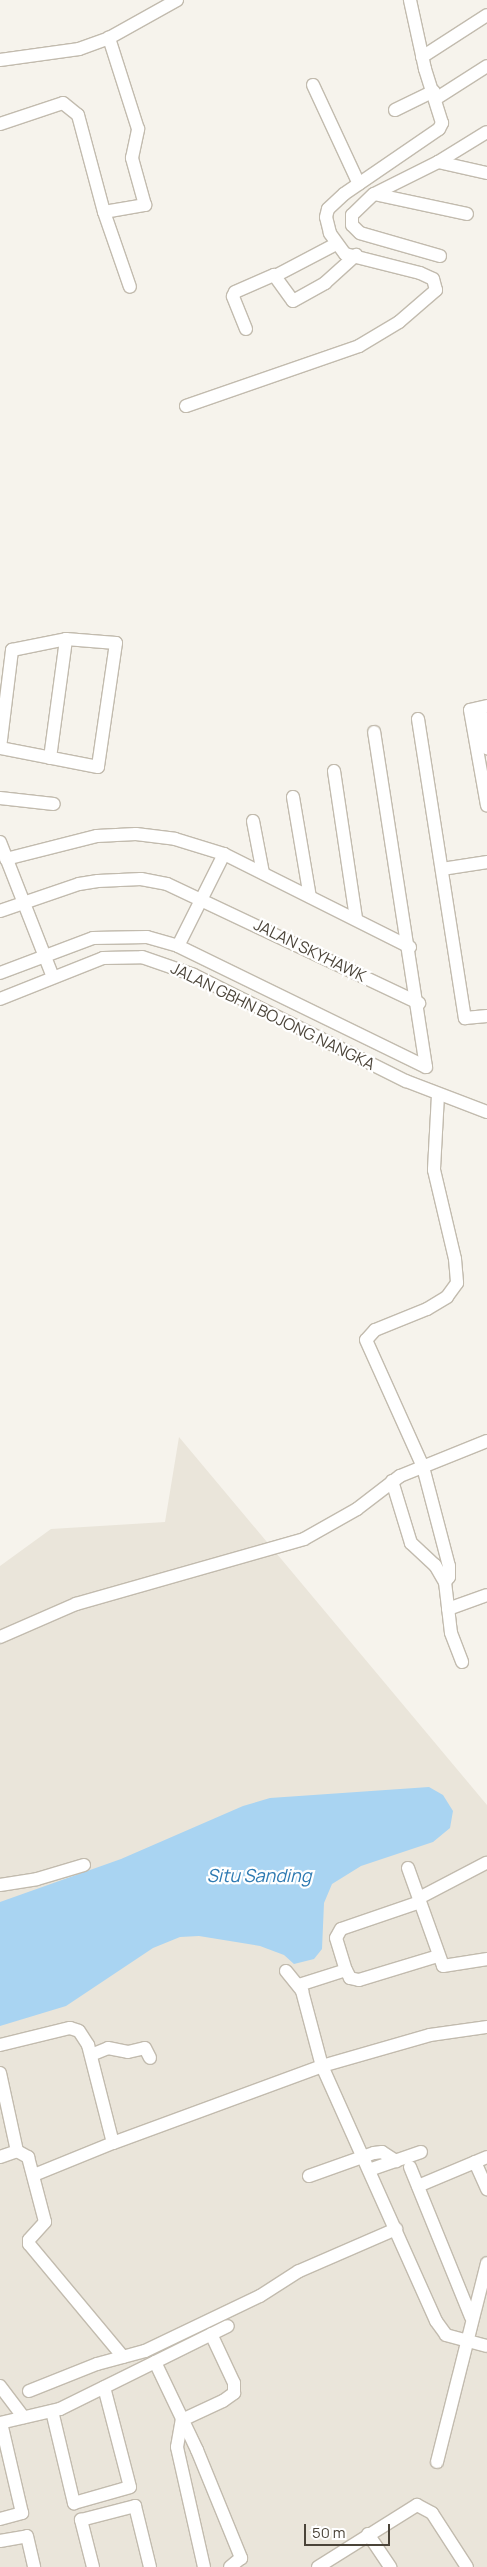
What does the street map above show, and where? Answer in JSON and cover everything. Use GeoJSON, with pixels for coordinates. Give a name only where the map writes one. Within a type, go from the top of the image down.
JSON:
{"type":"FeatureCollection","features":[{"type":"Feature","properties":{"kind":"street"},"geometry":{"type":"LineString","coordinates":[[0,60],[79,49],[109,38],[177,0]]}},
{"type":"Feature","properties":{"kind":"street"},"geometry":{"type":"LineString","coordinates":[[186,406],[359,346],[399,322],[436,290],[434,279],[356,255],[345,254],[336,244],[327,226],[328,209],[359,184],[439,129],[443,118],[422,57],[413,1]]}},
{"type":"Feature","properties":{"kind":"street"},"geometry":{"type":"LineString","coordinates":[[422,57],[487,15]]}},
{"type":"Feature","properties":{"kind":"street"},"geometry":{"type":"LineString","coordinates":[[104,212],[145,205],[132,158],[138,129],[109,38]]}},
{"type":"Feature","properties":{"kind":"street"},"geometry":{"type":"LineString","coordinates":[[395,110],[435,94],[487,66]]}},
{"type":"Feature","properties":{"kind":"street"},"geometry":{"type":"LineString","coordinates":[[313,85],[359,184]]}},
{"type":"Feature","properties":{"kind":"street"},"geometry":{"type":"LineString","coordinates":[[0,124],[56,104],[71,106],[83,128],[104,212],[130,287]]}},
{"type":"Feature","properties":{"kind":"street"},"geometry":{"type":"LineString","coordinates":[[440,256],[356,230],[352,215],[374,194],[438,162],[487,132]]}},
{"type":"Feature","properties":{"kind":"street"},"geometry":{"type":"LineString","coordinates":[[438,162],[487,173]]}},
{"type":"Feature","properties":{"kind":"street"},"geometry":{"type":"LineString","coordinates":[[374,194],[468,214]]}},
{"type":"Feature","properties":{"kind":"street"},"geometry":{"type":"LineString","coordinates":[[246,329],[233,294],[276,275],[336,244]]}},
{"type":"Feature","properties":{"kind":"street"},"geometry":{"type":"LineString","coordinates":[[276,275],[293,301],[324,283],[356,255]]}},
{"type":"Feature","properties":{"kind":"street"},"geometry":{"type":"LineString","coordinates":[[50,758],[66,639]]}},
{"type":"Feature","properties":{"kind":"street"},"geometry":{"type":"LineString","coordinates":[[66,639],[116,643],[100,764],[98,767],[0,748],[4,660],[13,648],[66,639]]}},
{"type":"Feature","properties":{"kind":"street"},"geometry":{"type":"LineString","coordinates":[[487,748],[483,707],[470,710],[484,766],[487,805]]}},
{"type":"Feature","properties":{"kind":"street"},"geometry":{"type":"LineString","coordinates":[[418,719],[464,1018],[487,1016]]}},
{"type":"Feature","properties":{"kind":"street"},"geometry":{"type":"LineString","coordinates":[[374,732],[410,947],[426,1067],[433,1092],[434,1170],[455,1259],[457,1283],[447,1297],[427,1309],[375,1330],[366,1340],[423,1467],[449,1566],[449,1577],[445,1582]]}},
{"type":"Feature","properties":{"kind":"street"},"geometry":{"type":"LineString","coordinates":[[334,770],[356,919]]}},
{"type":"Feature","properties":{"kind":"street"},"geometry":{"type":"LineString","coordinates":[[293,797],[310,898]]}},
{"type":"Feature","properties":{"kind":"street"},"geometry":{"type":"LineString","coordinates":[[0,798],[54,804]]}},
{"type":"Feature","properties":{"kind":"street"},"geometry":{"type":"LineString","coordinates":[[253,821],[263,873]]}},
{"type":"Feature","properties":{"kind":"street"},"geometry":{"type":"LineString","coordinates":[[6,859],[75,840],[136,834],[175,839],[224,854],[410,947]]}},
{"type":"Feature","properties":{"kind":"street"},"geometry":{"type":"LineString","coordinates":[[0,844],[52,977]]}},
{"type":"Feature","properties":{"kind":"street"},"geometry":{"type":"LineString","coordinates":[[178,946],[224,854]]}},
{"type":"Feature","properties":{"kind":"street"},"geometry":{"type":"LineString","coordinates":[[442,869],[487,862]]}},
{"type":"Feature","properties":{"kind":"street","name":"JALAN SKYHAWK"},"geometry":{"type":"LineString","coordinates":[[0,910],[79,884],[114,878],[167,884],[202,898],[418,1003]]}},
{"type":"Feature","properties":{"kind":"street"},"geometry":{"type":"LineString","coordinates":[[0,973],[79,942],[120,935],[147,937],[178,946],[426,1067]]}},
{"type":"Feature","properties":{"kind":"street","name":"JALAN GBHN BOJONG NANGKA"},"geometry":{"type":"LineString","coordinates":[[0,999],[86,963],[116,956],[142,956],[194,975],[433,1092],[487,1112]]}},
{"type":"Feature","properties":{"kind":"street"},"geometry":{"type":"LineString","coordinates":[[0,1637],[76,1604],[304,1539],[357,1509],[392,1481],[487,1441]]}},
{"type":"Feature","properties":{"kind":"street"},"geometry":{"type":"LineString","coordinates":[[392,1481],[411,1543],[434,1566],[445,1582],[451,1633],[462,1662]]}},
{"type":"Feature","properties":{"kind":"street"},"geometry":{"type":"LineString","coordinates":[[448,1609],[487,1595]]}},
{"type":"Feature","properties":{"kind":"street"},"geometry":{"type":"LineString","coordinates":[[438,1956],[359,1980],[350,1978],[336,1938],[341,1929],[419,1900],[486,1862]]}},
{"type":"Feature","properties":{"kind":"street"},"geometry":{"type":"LineString","coordinates":[[0,1885],[37,1879],[84,1865]]}},
{"type":"Feature","properties":{"kind":"street"},"geometry":{"type":"LineString","coordinates":[[408,1868],[438,1956],[447,1968],[487,1959]]}},
{"type":"Feature","properties":{"kind":"street"},"geometry":{"type":"LineString","coordinates":[[299,1985],[346,1970]]}},
{"type":"Feature","properties":{"kind":"street"},"geometry":{"type":"LineString","coordinates":[[286,1971],[299,1985],[322,2066],[441,2330],[446,2335],[487,2346]]}},
{"type":"Feature","properties":{"kind":"street"},"geometry":{"type":"LineString","coordinates":[[34,2175],[322,2066],[430,2035],[487,2027]]}},
{"type":"Feature","properties":{"kind":"street"},"geometry":{"type":"LineString","coordinates":[[0,2045],[70,2028],[83,2035],[91,2055],[113,2144]]}},
{"type":"Feature","properties":{"kind":"street"},"geometry":{"type":"LineString","coordinates":[[91,2055],[108,2048],[128,2052],[145,2048],[150,2058]]}},
{"type":"Feature","properties":{"kind":"street"},"geometry":{"type":"LineString","coordinates":[[0,2073],[17,2151]]}},
{"type":"Feature","properties":{"kind":"street"},"geometry":{"type":"LineString","coordinates":[[0,2157],[17,2151],[28,2157],[46,2222],[29,2240],[29,2244],[123,2358]]}},
{"type":"Feature","properties":{"kind":"street"},"geometry":{"type":"LineString","coordinates":[[309,2176],[362,2156],[382,2152],[396,2161]]}},
{"type":"Feature","properties":{"kind":"street"},"geometry":{"type":"LineString","coordinates":[[369,2170],[421,2152]]}},
{"type":"Feature","properties":{"kind":"street"},"geometry":{"type":"LineString","coordinates":[[418,2186],[481,2160],[487,2189]]}},
{"type":"Feature","properties":{"kind":"street"},"geometry":{"type":"LineString","coordinates":[[410,2167],[471,2317]]}},
{"type":"Feature","properties":{"kind":"street"},"geometry":{"type":"LineString","coordinates":[[29,2391],[98,2364],[123,2358],[172,2338],[260,2296],[299,2271],[396,2229]]}},
{"type":"Feature","properties":{"kind":"street"},"geometry":{"type":"LineString","coordinates":[[437,2462],[471,2317],[487,2263]]}},
{"type":"Feature","properties":{"kind":"street"},"geometry":{"type":"LineString","coordinates":[[0,2519],[22,2513],[0,2423],[52,2411],[228,2326]]}},
{"type":"Feature","properties":{"kind":"street"},"geometry":{"type":"LineString","coordinates":[[182,2420],[224,2401],[234,2393],[234,2383],[211,2334]]}},
{"type":"Feature","properties":{"kind":"street"},"geometry":{"type":"LineString","coordinates":[[155,2362],[241,2558],[230,2567]]}},
{"type":"Feature","properties":{"kind":"street"},"geometry":{"type":"LineString","coordinates":[[0,2386],[23,2417]]}},
{"type":"Feature","properties":{"kind":"street"},"geometry":{"type":"LineString","coordinates":[[52,2411],[74,2503],[130,2488],[104,2387]]}},
{"type":"Feature","properties":{"kind":"street"},"geometry":{"type":"LineString","coordinates":[[182,2420],[177,2447],[204,2567]]}},
{"type":"Feature","properties":{"kind":"street"},"geometry":{"type":"LineString","coordinates":[[318,2567],[409,2508],[422,2505],[432,2513],[467,2567]]}},
{"type":"Feature","properties":{"kind":"street"},"geometry":{"type":"LineString","coordinates":[[93,2567],[81,2520],[135,2506],[150,2567]]}},
{"type":"Feature","properties":{"kind":"street"},"geometry":{"type":"LineString","coordinates":[[368,2534],[390,2567]]}},
{"type":"Feature","properties":{"kind":"street"},"geometry":{"type":"LineString","coordinates":[[0,2541],[27,2536],[34,2567]]}},
{"type":"Feature","properties":{"kind":"shaded area"},"geometry":{"type":"Polygon","coordinates":[[[179,1437],[487,1805],[487,2567],[0,2567],[0,1566],[51,1529],[165,1522],[179,1437]]]}},
{"type":"Feature","properties":{"kind":"water","name":"Situ Sanding"},"geometry":{"type":"Polygon","coordinates":[[[429,1787],[443,1795],[453,1811],[450,1828],[433,1842],[361,1866],[332,1884],[324,1903],[322,1949],[314,1959],[294,1964],[284,1955],[260,1946],[199,1936],[180,1937],[153,1948],[66,2006],[0,2026],[0,1902],[121,1859],[243,1806],[270,1798],[429,1787]]]}}]}
